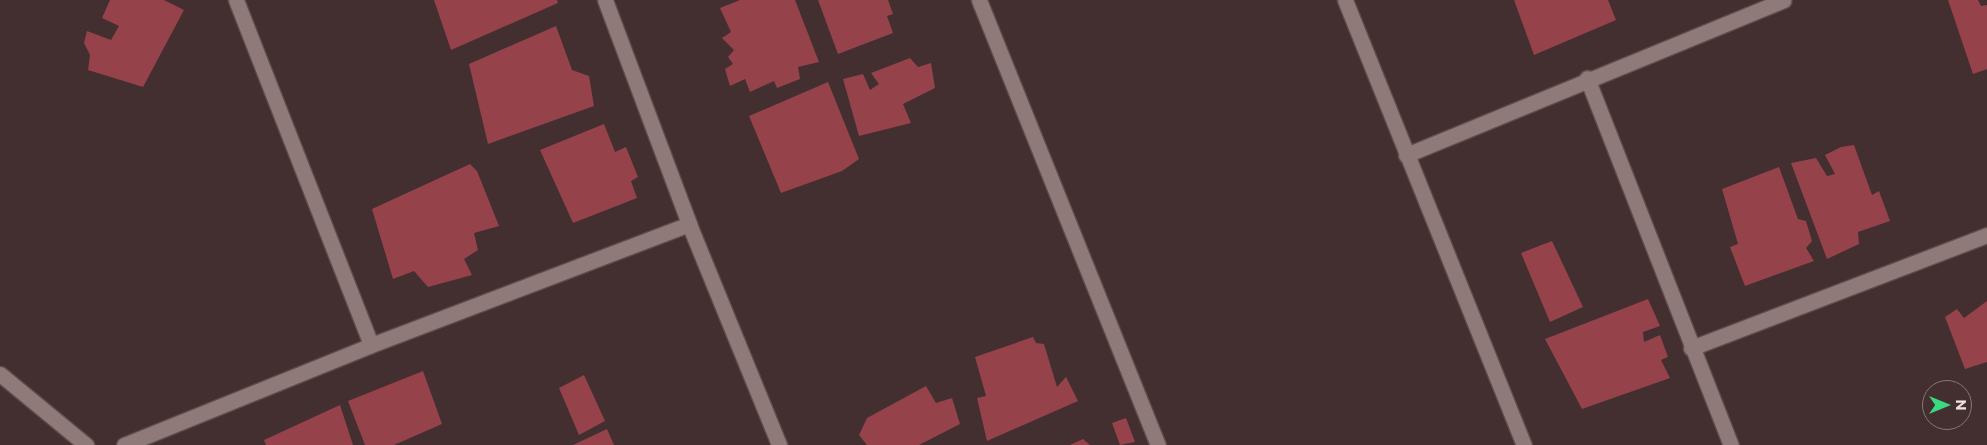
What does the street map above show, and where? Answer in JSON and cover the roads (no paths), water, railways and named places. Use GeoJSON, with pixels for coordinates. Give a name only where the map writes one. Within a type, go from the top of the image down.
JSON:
{"type":"FeatureCollection","features":[{"type":"Feature","properties":{"kind":"street"},"geometry":{"type":"LineString","coordinates":[[236,0],[370,344]]}},
{"type":"Feature","properties":{"kind":"street"},"geometry":{"type":"LineString","coordinates":[[605,0],[689,224],[778,445]]}},
{"type":"Feature","properties":{"kind":"street"},"geometry":{"type":"LineString","coordinates":[[979,0],[1158,445]]}},
{"type":"Feature","properties":{"kind":"street"},"geometry":{"type":"LineString","coordinates":[[1345,0],[1524,445]]}},
{"type":"Feature","properties":{"kind":"street"},"geometry":{"type":"LineString","coordinates":[[1406,155],[1587,78],[1783,0]]}},
{"type":"Feature","properties":{"kind":"street"},"geometry":{"type":"LineString","coordinates":[[1587,78],[1691,348],[1731,445]]}},
{"type":"Feature","properties":{"kind":"street"},"geometry":{"type":"LineString","coordinates":[[124,445],[370,344],[689,224]]}},
{"type":"Feature","properties":{"kind":"street"},"geometry":{"type":"LineString","coordinates":[[1691,348],[1987,236]]}},
{"type":"Feature","properties":{"kind":"street"},"geometry":{"type":"LineString","coordinates":[[0,374],[86,445]]}}]}
